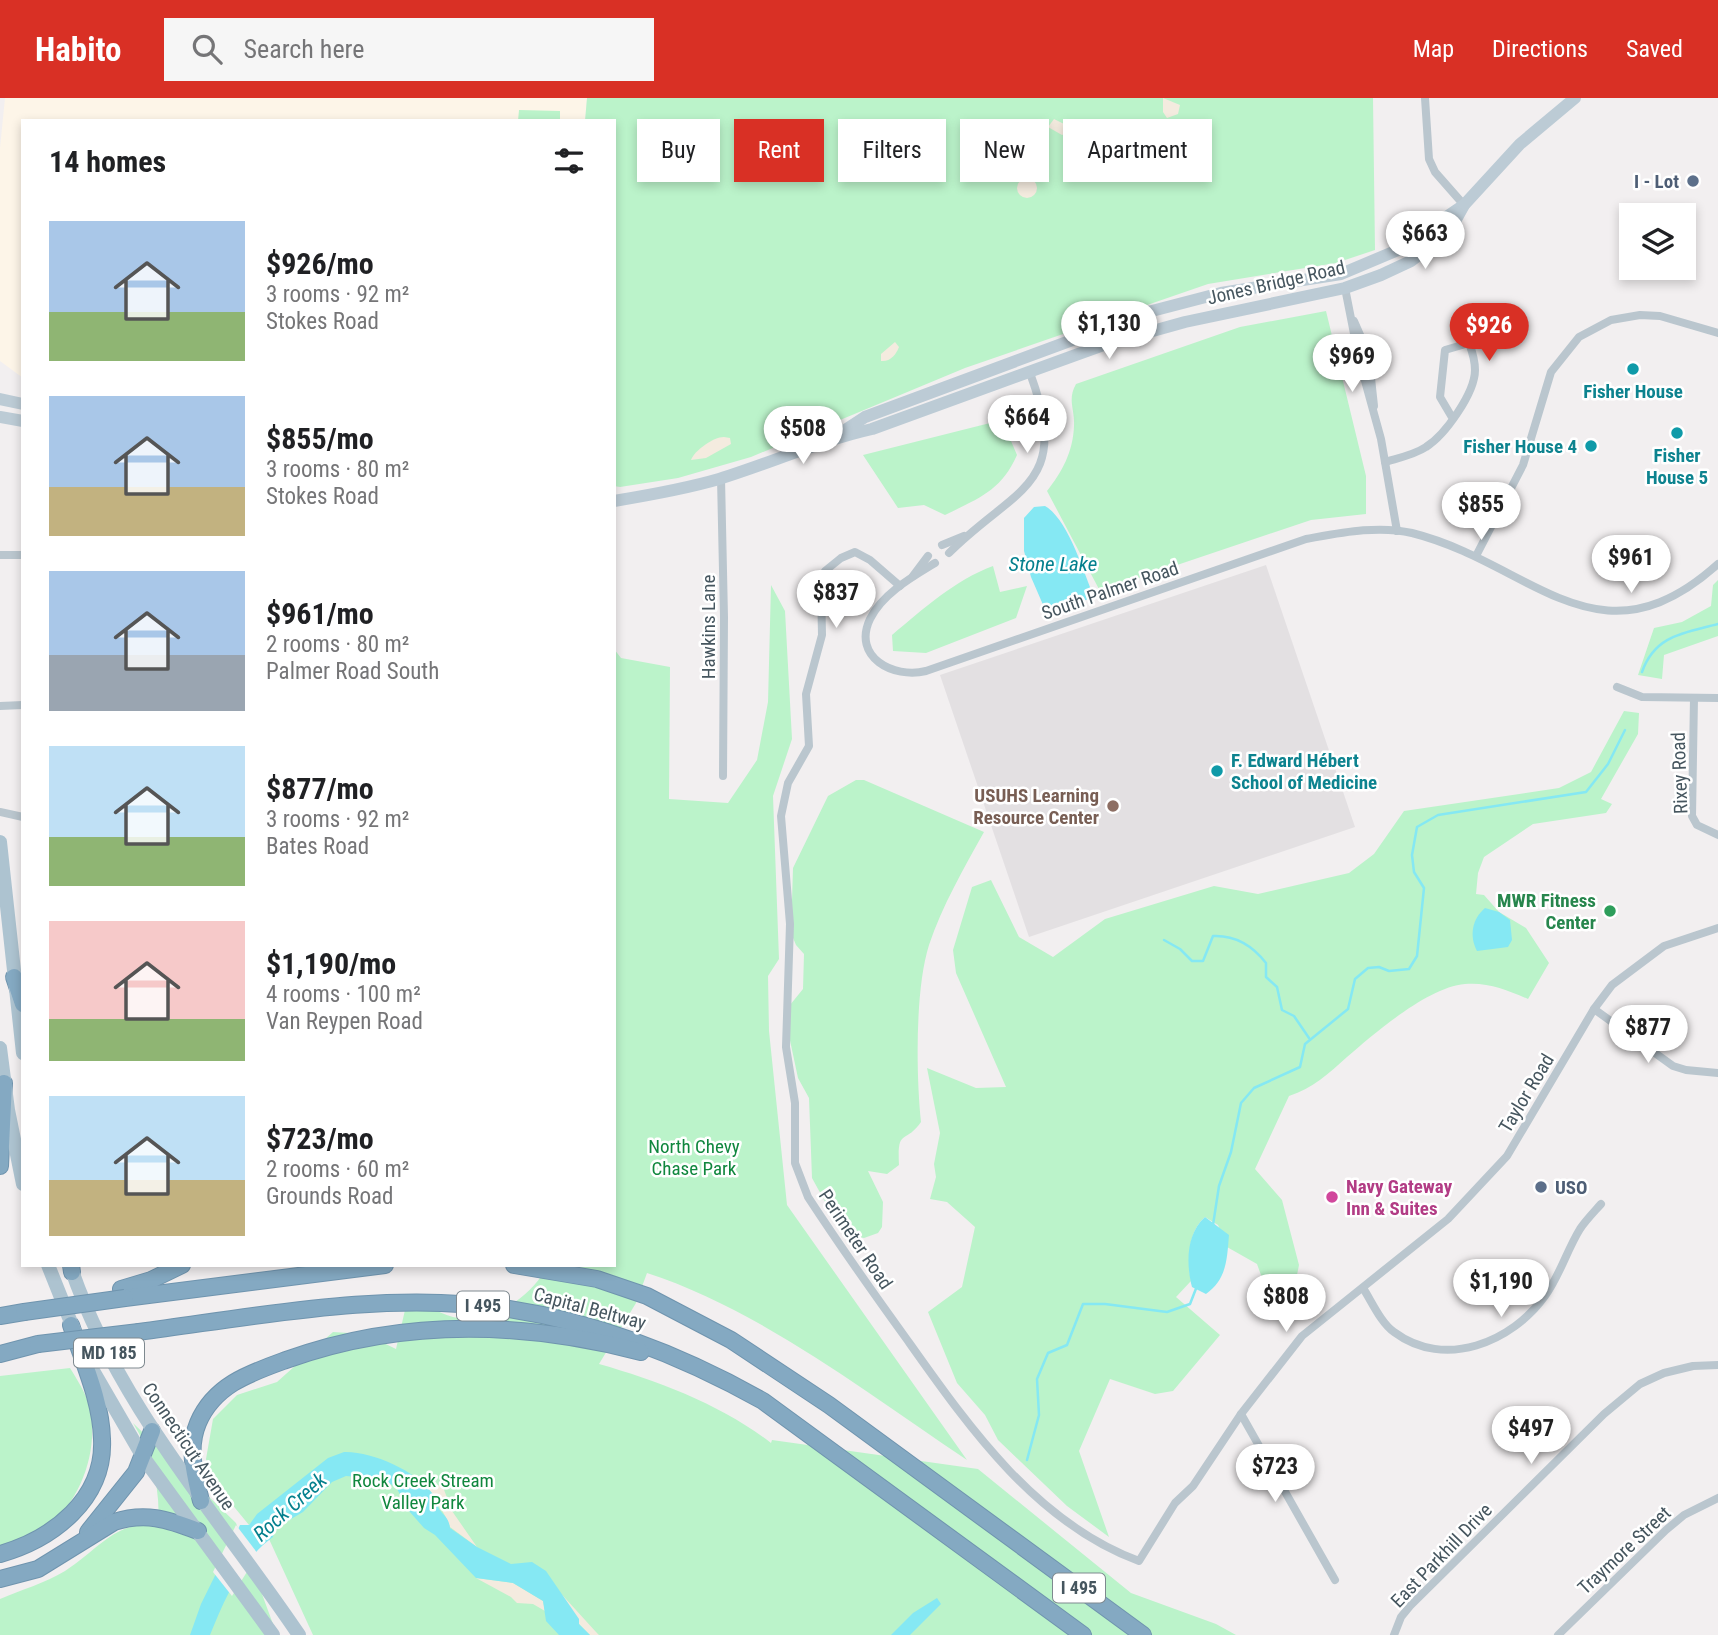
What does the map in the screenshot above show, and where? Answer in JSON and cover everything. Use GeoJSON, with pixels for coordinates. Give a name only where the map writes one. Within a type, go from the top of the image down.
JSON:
{"type":"FeatureCollection","features":[{"type":"Feature","properties":{"kind":"highway"},"geometry":{"type":"LineString","coordinates":[[14,977],[21,998]]}},
{"type":"Feature","properties":{"kind":"highway"},"geometry":{"type":"LineString","coordinates":[[0,1166],[4,1083]]}},
{"type":"Feature","properties":{"kind":"highway"},"geometry":{"type":"LineString","coordinates":[[123,1294],[178,1267]]}},
{"type":"Feature","properties":{"kind":"highway"},"geometry":{"type":"LineString","coordinates":[[0,1316],[123,1294],[368,1267]]}},
{"type":"Feature","properties":{"kind":"highway","name":"Capital Beltway"},"geometry":{"type":"LineString","coordinates":[[526,1267],[597,1279],[647,1296],[682,1312],[779,1369],[1143,1635]]}},
{"type":"Feature","properties":{"kind":"highway"},"geometry":{"type":"LineString","coordinates":[[576,1267],[597,1279]]}},
{"type":"Feature","properties":{"kind":"highway","name":"Capital Beltway"},"geometry":{"type":"LineString","coordinates":[[0,1352],[38,1344],[358,1305],[461,1304],[508,1308],[594,1327],[715,1374],[807,1430],[1083,1635]]}},
{"type":"Feature","properties":{"kind":"highway"},"geometry":{"type":"LineString","coordinates":[[0,1553],[35,1541],[72,1515],[86,1498],[99,1467],[102,1439],[100,1420],[71,1325]]}},
{"type":"Feature","properties":{"kind":"highway"},"geometry":{"type":"LineString","coordinates":[[201,1501],[192,1451],[198,1424],[214,1398],[236,1380],[258,1370],[346,1341],[439,1328],[517,1329],[554,1333],[623,1348],[715,1374]]}},
{"type":"Feature","properties":{"kind":"highway"},"geometry":{"type":"LineString","coordinates":[[77,1544],[136,1472],[152,1432]]}},
{"type":"Feature","properties":{"kind":"highway"},"geometry":{"type":"LineString","coordinates":[[0,1579],[38,1569],[114,1522],[138,1516],[169,1520],[202,1537]]}},
{"type":"Feature","properties":{"kind":"main road","name":"Jones Bridge Road"},"geometry":{"type":"LineString","coordinates":[[833,438],[864,417],[1173,306],[1222,293],[1341,274],[1398,250],[1464,205],[1520,144],[1575,98]]}},
{"type":"Feature","properties":{"kind":"main road","name":"Jones Bridge Road"},"geometry":{"type":"LineString","coordinates":[[616,502],[670,492],[721,478],[833,438],[872,429],[1107,344],[1185,322],[1345,288],[1411,261],[1449,232],[1464,205]]}},
{"type":"Feature","properties":{"kind":"main road"},"geometry":{"type":"LineString","coordinates":[[1341,274],[1345,288]]}},
{"type":"Feature","properties":{"kind":"main road"},"geometry":{"type":"LineString","coordinates":[[1025,359],[1030,373]]}},
{"type":"Feature","properties":{"kind":"main road"},"geometry":{"type":"LineString","coordinates":[[0,399],[21,404]]}},
{"type":"Feature","properties":{"kind":"main road"},"geometry":{"type":"LineString","coordinates":[[0,418],[21,421]]}},
{"type":"Feature","properties":{"kind":"main road"},"geometry":{"type":"LineString","coordinates":[[0,842],[21,1036]]}},
{"type":"Feature","properties":{"kind":"main road"},"geometry":{"type":"LineString","coordinates":[[0,1048],[21,1173]]}},
{"type":"Feature","properties":{"kind":"main road","name":"MD 185"},"geometry":{"type":"LineString","coordinates":[[49,1267],[71,1325],[97,1380],[143,1457],[273,1635]]}},
{"type":"Feature","properties":{"kind":"main road","name":"Connecticut Avenue"},"geometry":{"type":"LineString","coordinates":[[71,1267],[116,1368],[152,1432],[299,1635]]}},
{"type":"Feature","properties":{"kind":"street"},"geometry":{"type":"LineString","coordinates":[[1425,98],[1429,159],[1435,172],[1464,205]]}},
{"type":"Feature","properties":{"kind":"street"},"geometry":{"type":"LineString","coordinates":[[1345,288],[1358,354]]}},
{"type":"Feature","properties":{"kind":"street"},"geometry":{"type":"LineString","coordinates":[[1350,312],[1367,353]]}},
{"type":"Feature","properties":{"kind":"street"},"geometry":{"type":"LineString","coordinates":[[1476,555],[1523,465],[1548,379],[1557,361],[1579,337],[1611,320],[1640,315],[1660,317],[1718,333]]}},
{"type":"Feature","properties":{"kind":"street"},"geometry":{"type":"LineString","coordinates":[[1385,462],[1428,446],[1453,419],[1474,379],[1469,343],[1445,350],[1442,362],[1440,397],[1453,419]]}},
{"type":"Feature","properties":{"kind":"street"},"geometry":{"type":"LineString","coordinates":[[1366,369],[1396,531]]}},
{"type":"Feature","properties":{"kind":"street"},"geometry":{"type":"LineString","coordinates":[[949,553],[967,535],[1019,496],[1031,481],[1042,457],[1044,416],[1030,373]]}},
{"type":"Feature","properties":{"kind":"street","name":"Hawkins Lane"},"geometry":{"type":"LineString","coordinates":[[721,478],[723,776]]}},
{"type":"Feature","properties":{"kind":"street","name":"South Palmer Road"},"geometry":{"type":"LineString","coordinates":[[900,586],[876,610],[868,624],[867,641],[881,666],[899,674],[913,674],[1306,540],[1349,531],[1396,531],[1476,555],[1551,595],[1585,608],[1623,611],[1673,598],[1718,564]]}},
{"type":"Feature","properties":{"kind":"street"},"geometry":{"type":"LineString","coordinates":[[942,545],[967,535]]}},
{"type":"Feature","properties":{"kind":"street","name":"Perimeter Road"},"geometry":{"type":"LineString","coordinates":[[900,586],[870,560],[855,552],[832,563],[825,571],[821,587],[822,635],[806,694],[809,746],[788,783],[781,816],[790,924],[786,1047],[795,1103],[795,1163],[800,1182],[847,1256],[951,1403],[1000,1461],[1072,1527],[1098,1544],[1139,1561],[1175,1503],[1193,1486],[1241,1414]]}},
{"type":"Feature","properties":{"kind":"street"},"geometry":{"type":"LineString","coordinates":[[0,555],[21,555]]}},
{"type":"Feature","properties":{"kind":"street"},"geometry":{"type":"LineString","coordinates":[[913,576],[928,556]]}},
{"type":"Feature","properties":{"kind":"street"},"geometry":{"type":"LineString","coordinates":[[900,586],[935,563]]}},
{"type":"Feature","properties":{"kind":"street"},"geometry":{"type":"LineString","coordinates":[[1617,687],[1642,696],[1718,698]]}},
{"type":"Feature","properties":{"kind":"street","name":"Rixey Road"},"geometry":{"type":"LineString","coordinates":[[1694,698],[1692,816],[1697,825],[1718,835]]}},
{"type":"Feature","properties":{"kind":"street"},"geometry":{"type":"LineString","coordinates":[[3,707],[21,705]]}},
{"type":"Feature","properties":{"kind":"street"},"geometry":{"type":"LineString","coordinates":[[0,812],[21,817]]}},
{"type":"Feature","properties":{"kind":"street","name":"Taylor Road"},"geometry":{"type":"LineString","coordinates":[[1241,1414],[1302,1336],[1448,1219],[1507,1156],[1594,1009],[1620,977],[1656,951],[1685,937],[1718,928]]}},
{"type":"Feature","properties":{"kind":"street"},"geometry":{"type":"LineString","coordinates":[[1594,1009],[1673,1066],[1718,1073]]}},
{"type":"Feature","properties":{"kind":"street"},"geometry":{"type":"LineString","coordinates":[[1363,1288],[1392,1331],[1407,1340],[1425,1346],[1464,1350],[1486,1344],[1509,1331],[1543,1298],[1557,1277],[1579,1230],[1601,1204]]}},
{"type":"Feature","properties":{"kind":"street","name":"East Parkhill Drive"},"geometry":{"type":"LineString","coordinates":[[1394,1635],[1401,1616],[1410,1606],[1631,1392],[1664,1373],[1693,1366],[1718,1365]]}},
{"type":"Feature","properties":{"kind":"street"},"geometry":{"type":"LineString","coordinates":[[1241,1414],[1335,1580]]}},
{"type":"Feature","properties":{"kind":"street","name":"Traymore Street"},"geometry":{"type":"LineString","coordinates":[[1558,1635],[1666,1530],[1684,1515],[1718,1498]]}},
{"type":"Feature","properties":{"kind":"shaded area"},"geometry":{"type":"Polygon","coordinates":[[[5,98],[587,98],[585,119],[21,119],[21,377],[0,361],[0,148],[5,98]]]}},
{"type":"Feature","properties":{"kind":"shaded area"},"geometry":{"type":"Polygon","coordinates":[[[1266,565],[1355,827],[1029,937],[940,675],[1266,565]]]}},
{"type":"Feature","properties":{"kind":"green space"},"geometry":{"type":"Polygon","coordinates":[[[587,98],[1373,98],[1375,250],[1336,263],[1208,284],[965,368],[751,457],[678,478],[616,486],[616,119],[585,119],[587,98]]]}},
{"type":"Feature","properties":{"kind":"green space"},"geometry":{"type":"Polygon","coordinates":[[[519,110],[560,111],[560,119],[518,119],[519,110]]]}},
{"type":"Feature","properties":{"kind":"green space"},"geometry":{"type":"Polygon","coordinates":[[[1326,311],[1366,476],[1366,514],[1311,520],[1100,591],[1047,491],[1069,453],[1074,426],[1072,395],[1076,384],[1240,327],[1326,311]]]}},
{"type":"Feature","properties":{"kind":"green space"},"geometry":{"type":"Polygon","coordinates":[[[1002,420],[1017,455],[1011,467],[988,492],[945,515],[924,505],[898,508],[863,455],[1002,420]]]}},
{"type":"Feature","properties":{"kind":"green space"},"geometry":{"type":"Polygon","coordinates":[[[993,566],[1000,592],[1027,586],[1016,618],[926,653],[893,651],[892,635],[953,587],[993,566]]]}},
{"type":"Feature","properties":{"kind":"green space"},"geometry":{"type":"Polygon","coordinates":[[[1718,580],[1718,636],[1664,655],[1662,679],[1638,675],[1654,628],[1682,622],[1711,606],[1713,585],[1718,580]]]}},
{"type":"Feature","properties":{"kind":"green space","name":"Rock Creek Stream Valley Park"},"geometry":{"type":"Polygon","coordinates":[[[771,585],[785,611],[792,739],[773,796],[779,959],[768,976],[769,1031],[787,1205],[967,1460],[853,1382],[772,1331],[731,1308],[647,1273],[636,1303],[599,1364],[644,1378],[711,1406],[771,1443],[772,1440],[978,1469],[1131,1593],[1216,1624],[1236,1635],[313,1635],[258,1515],[249,1525],[212,1480],[206,1459],[213,1419],[237,1395],[277,1382],[333,1332],[365,1334],[396,1349],[408,1297],[453,1317],[481,1317],[495,1313],[521,1298],[547,1267],[616,1267],[616,652],[621,658],[670,667],[669,799],[728,803],[757,760],[768,702],[771,585]]]}},
{"type":"Feature","properties":{"kind":"green space"},"geometry":{"type":"Polygon","coordinates":[[[1624,711],[1639,713],[1638,734],[1601,799],[1612,804],[1606,813],[1533,824],[1484,857],[1478,873],[1476,894],[1484,895],[1499,912],[1526,928],[1549,963],[1528,999],[1482,984],[1465,984],[1435,993],[1387,1024],[1320,1080],[1289,1096],[1255,1169],[1282,1200],[1299,1265],[1293,1295],[1270,1300],[1257,1264],[1227,1247],[1218,1225],[1205,1217],[1199,1223],[1190,1247],[1191,1281],[1176,1297],[1220,1335],[1173,1391],[1155,1394],[1110,1379],[1079,1451],[1109,1537],[1067,1506],[998,1440],[985,1415],[957,1383],[928,1312],[962,1287],[975,1227],[947,1202],[930,1199],[936,1177],[934,1164],[940,1133],[927,1068],[976,1088],[1006,1087],[956,973],[953,950],[972,887],[991,880],[1019,937],[1053,957],[1105,919],[1214,886],[1258,894],[1349,873],[1374,854],[1404,811],[1559,788],[1591,772],[1624,711]]]}},
{"type":"Feature","properties":{"kind":"green space"},"geometry":{"type":"Polygon","coordinates":[[[856,780],[864,780],[984,832],[940,916],[924,963],[918,1032],[921,1122],[901,1141],[899,1165],[887,1174],[868,1171],[883,1202],[882,1227],[878,1233],[864,1238],[849,1235],[834,1218],[812,1178],[809,1098],[798,1078],[788,1031],[790,1005],[803,989],[804,954],[791,933],[793,868],[828,796],[856,780]]]}},
{"type":"Feature","properties":{"kind":"green space"},"geometry":{"type":"Polygon","coordinates":[[[70,1368],[88,1402],[92,1419],[90,1456],[84,1474],[76,1492],[54,1521],[35,1535],[0,1550],[0,1376],[70,1368]]]}},
{"type":"Feature","properties":{"kind":"green space"},"geometry":{"type":"Polygon","coordinates":[[[133,1423],[236,1523],[277,1635],[0,1635],[0,1599],[65,1571],[119,1532],[144,1525],[158,1526],[154,1473],[133,1423]]]}},
{"type":"Feature","properties":{"kind":"sand"},"geometry":{"type":"Polygon","coordinates":[[[1163,98],[1180,105],[1178,114],[1167,118],[1163,112],[1163,98]]]}},
{"type":"Feature","properties":{"kind":"sand"},"geometry":{"type":"Polygon","coordinates":[[[1054,119],[1063,124],[1063,135],[1049,128],[1054,119]]]}},
{"type":"Feature","properties":{"kind":"sand"},"geometry":{"type":"Polygon","coordinates":[[[1019,182],[1036,184],[1036,192],[1031,197],[1023,197],[1018,192],[1019,182]]]}},
{"type":"Feature","properties":{"kind":"sand"},"geometry":{"type":"Polygon","coordinates":[[[895,342],[899,347],[894,355],[881,361],[881,354],[895,342]]]}},
{"type":"Feature","properties":{"kind":"sand"},"geometry":{"type":"Polygon","coordinates":[[[724,437],[730,438],[731,444],[706,458],[691,460],[705,445],[724,437]]]}},
{"type":"Feature","properties":{"kind":"sand"},"geometry":{"type":"Polygon","coordinates":[[[415,1476],[443,1487],[452,1511],[477,1547],[450,1527],[431,1492],[415,1476]]]}},
{"type":"Feature","properties":{"kind":"sand"},"geometry":{"type":"Polygon","coordinates":[[[476,1578],[513,1583],[543,1601],[545,1611],[533,1604],[517,1603],[476,1578]]]}},
{"type":"Feature","properties":{"kind":"sand"},"geometry":{"type":"Polygon","coordinates":[[[555,1587],[599,1635],[590,1635],[579,1624],[555,1587]]]}},
{"type":"Feature","properties":{"kind":"water","name":"Stone Lake"},"geometry":{"type":"Polygon","coordinates":[[[1045,506],[1061,522],[1068,534],[1094,597],[1047,614],[1031,577],[1024,551],[1024,518],[1034,507],[1045,506]]]}},
{"type":"Feature","properties":{"kind":"water"},"geometry":{"type":"Polygon","coordinates":[[[1485,908],[1499,912],[1510,920],[1512,940],[1508,947],[1477,951],[1473,928],[1477,917],[1485,908]]]}},
{"type":"Feature","properties":{"kind":"water"},"geometry":{"type":"Polygon","coordinates":[[[1205,1217],[1229,1235],[1222,1275],[1206,1294],[1192,1287],[1188,1259],[1194,1232],[1205,1217]]]}},
{"type":"Feature","properties":{"kind":"water","name":"Rock Creek"},"geometry":{"type":"Polygon","coordinates":[[[344,1452],[367,1455],[405,1470],[432,1493],[450,1528],[477,1547],[511,1564],[532,1562],[546,1571],[579,1619],[579,1624],[590,1635],[559,1635],[546,1621],[543,1601],[513,1583],[476,1578],[409,1511],[396,1487],[381,1479],[346,1476],[332,1482],[303,1512],[274,1529],[273,1537],[252,1557],[235,1581],[210,1635],[190,1635],[201,1604],[240,1525],[249,1525],[257,1514],[328,1458],[344,1452]]]}},
{"type":"Feature","properties":{"kind":"water"},"geometry":{"type":"Polygon","coordinates":[[[937,1598],[941,1604],[910,1635],[891,1635],[913,1613],[937,1598]]]}},
{"type":"Feature","properties":{"kind":"pier"},"geometry":{"type":"Polygon","coordinates":[[[236,1525],[258,1554],[232,1596],[213,1572],[236,1525]]]}},
{"type":"Feature","properties":{"kind":"waterway"},"geometry":{"type":"LineString","coordinates":[[1642,672],[1655,650],[1672,637],[1718,624]]}},
{"type":"Feature","properties":{"kind":"waterway"},"geometry":{"type":"LineString","coordinates":[[1213,1225],[1219,1186],[1231,1152],[1241,1103],[1254,1088],[1300,1067],[1305,1044],[1348,1009],[1355,979],[1368,968],[1379,967],[1389,971],[1409,969],[1417,956],[1424,888],[1414,872],[1412,855],[1417,827],[1438,815],[1586,792],[1608,764],[1625,730]]}},
{"type":"Feature","properties":{"kind":"waterway"},"geometry":{"type":"LineString","coordinates":[[1164,940],[1180,949],[1192,961],[1203,961],[1213,936],[1229,937],[1249,946],[1266,963],[1266,977],[1277,987],[1282,1010],[1294,1016],[1309,1038]]}},
{"type":"Feature","properties":{"kind":"waterway"},"geometry":{"type":"LineString","coordinates":[[1027,1460],[1039,1415],[1037,1379],[1048,1353],[1067,1345],[1083,1304],[1167,1312],[1190,1304],[1197,1286]]}},
{"type":"Feature","properties":{"kind":"place","name":"I - Lot"},"geometry":{"type":"Point","coordinates":[1693,181]}},
{"type":"Feature","properties":{"kind":"place","name":"Fisher House"},"geometry":{"type":"Point","coordinates":[1633,369]}},
{"type":"Feature","properties":{"kind":"place","name":"Fisher House 5"},"geometry":{"type":"Point","coordinates":[1677,433]}},
{"type":"Feature","properties":{"kind":"place","name":"Fisher House 4"},"geometry":{"type":"Point","coordinates":[1591,446]}},
{"type":"Feature","properties":{"kind":"place","name":"F. Edward Hébert School of Medicine"},"geometry":{"type":"Point","coordinates":[1217,771]}},
{"type":"Feature","properties":{"kind":"place","name":"USUHS Learning Resource Center"},"geometry":{"type":"Point","coordinates":[1113,806]}},
{"type":"Feature","properties":{"kind":"place","name":"MWR Fitness Center"},"geometry":{"type":"Point","coordinates":[1610,911]}},
{"type":"Feature","properties":{"kind":"place","name":"USO"},"geometry":{"type":"Point","coordinates":[1541,1187]}},
{"type":"Feature","properties":{"kind":"place","name":"Navy Gateway Inn & Suites"},"geometry":{"type":"Point","coordinates":[1332,1197]}},
{"type":"Feature","properties":{"kind":"park label","name":"North Chevy Chase Park"},"geometry":{"type":"Point","coordinates":[694,1157]}}]}
